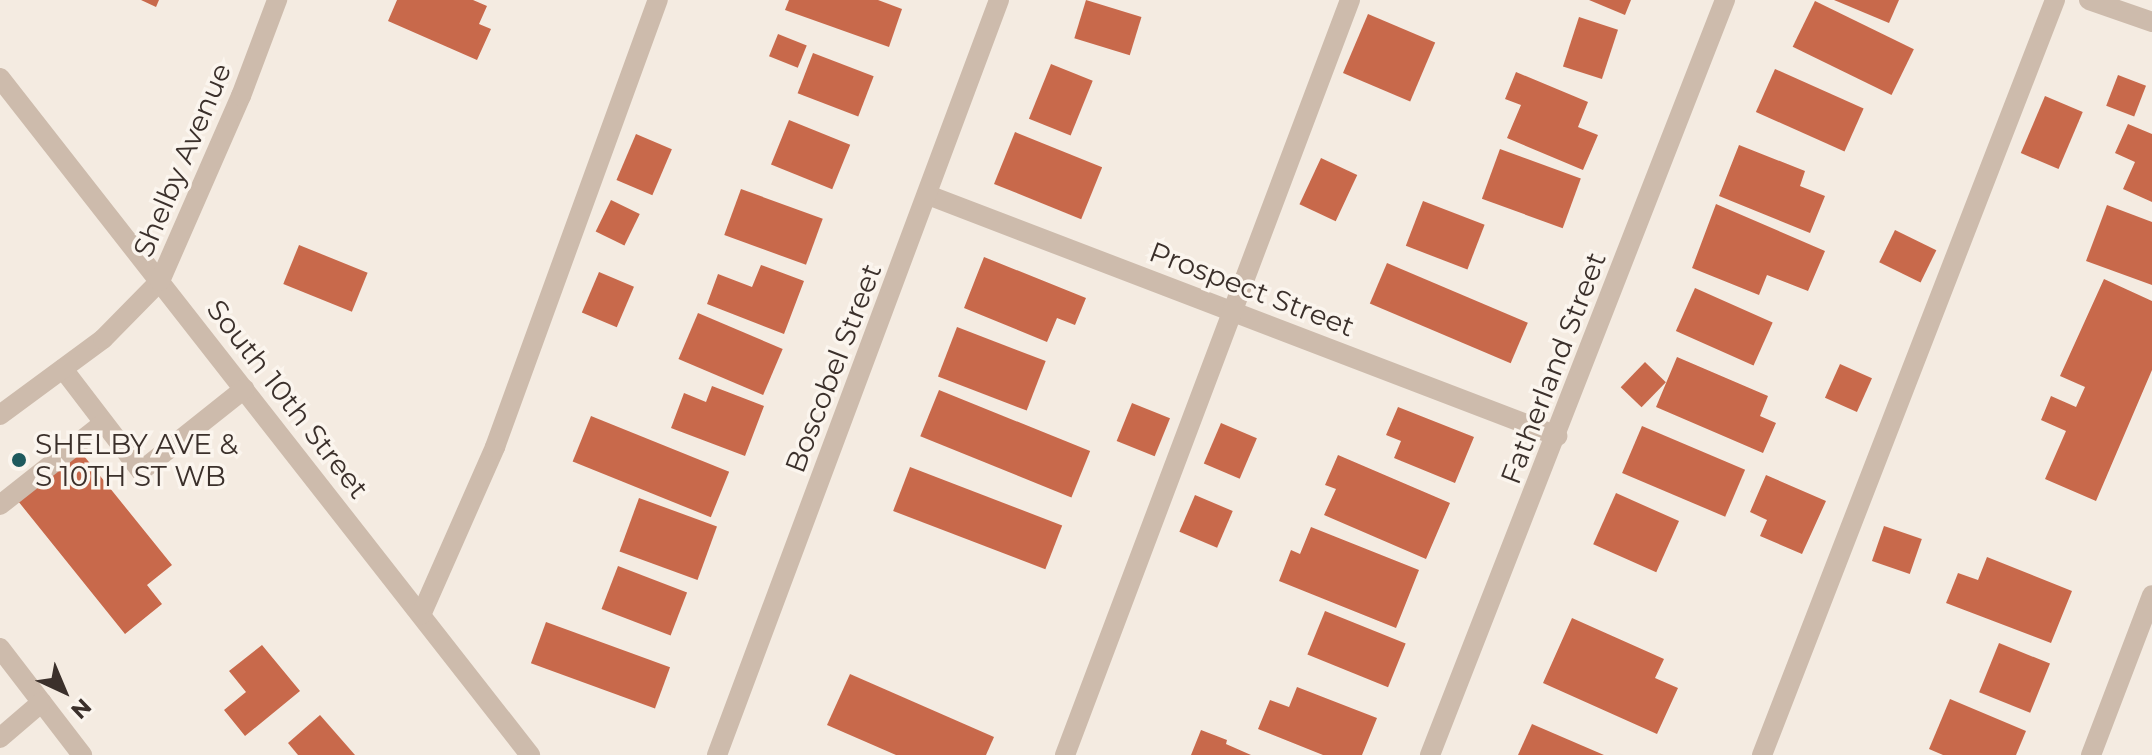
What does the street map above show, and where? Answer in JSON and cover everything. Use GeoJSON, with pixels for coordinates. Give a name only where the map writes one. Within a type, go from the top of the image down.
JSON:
{"type":"FeatureCollection","features":[{"type":"Feature","properties":{"kind":"street","name":"Shelby Avenue"},"geometry":{"type":"LineString","coordinates":[[0,415],[103,339],[160,281],[241,96],[277,0]]}},
{"type":"Feature","properties":{"kind":"street"},"geometry":{"type":"LineString","coordinates":[[421,615],[495,447],[658,0]]}},
{"type":"Feature","properties":{"kind":"street","name":"Boscobel Street"},"geometry":{"type":"LineString","coordinates":[[717,755],[999,0]]}},
{"type":"Feature","properties":{"kind":"street"},"geometry":{"type":"LineString","coordinates":[[1065,755],[1236,313],[1350,0]]}},
{"type":"Feature","properties":{"kind":"street","name":"Fatherland Street"},"geometry":{"type":"LineString","coordinates":[[1430,755],[1725,0]]}},
{"type":"Feature","properties":{"kind":"street"},"geometry":{"type":"LineString","coordinates":[[1762,755],[2055,0]]}},
{"type":"Feature","properties":{"kind":"street"},"geometry":{"type":"LineString","coordinates":[[2089,0],[2152,22]]}},
{"type":"Feature","properties":{"kind":"street","name":"South 10th Street"},"geometry":{"type":"LineString","coordinates":[[0,78],[530,755]]}},
{"type":"Feature","properties":{"kind":"street","name":"Prospect Street"},"geometry":{"type":"LineString","coordinates":[[928,195],[1557,436]]}},
{"type":"Feature","properties":{"kind":"street"},"geometry":{"type":"LineString","coordinates":[[63,369],[141,471],[244,389]]}},
{"type":"Feature","properties":{"kind":"street"},"geometry":{"type":"LineString","coordinates":[[0,505],[104,423]]}},
{"type":"Feature","properties":{"kind":"street"},"geometry":{"type":"LineString","coordinates":[[2091,755],[2152,595]]}},
{"type":"Feature","properties":{"kind":"street"},"geometry":{"type":"LineString","coordinates":[[0,648],[82,755]]}},
{"type":"Feature","properties":{"kind":"street"},"geometry":{"type":"LineString","coordinates":[[0,738],[42,702]]}},
{"type":"Feature","properties":{"kind":"building"},"geometry":{"type":"Polygon","coordinates":[[[141,0],[159,0],[156,7],[141,0]]]}},
{"type":"Feature","properties":{"kind":"building"},"geometry":{"type":"Polygon","coordinates":[[[397,0],[473,0],[487,6],[479,24],[491,29],[477,60],[388,21],[397,0]]]}},
{"type":"Feature","properties":{"kind":"building"},"geometry":{"type":"Polygon","coordinates":[[[789,0],[878,0],[902,9],[889,47],[785,10],[789,0]]]}},
{"type":"Feature","properties":{"kind":"building"},"geometry":{"type":"Polygon","coordinates":[[[1086,0],[1141,17],[1130,55],[1074,38],[1086,0]]]}},
{"type":"Feature","properties":{"kind":"building"},"geometry":{"type":"Polygon","coordinates":[[[1589,0],[1631,0],[1625,15],[1589,0]]]}},
{"type":"Feature","properties":{"kind":"building"},"geometry":{"type":"Polygon","coordinates":[[[1834,0],[1899,0],[1889,23],[1834,0]]]}},
{"type":"Feature","properties":{"kind":"building"},"geometry":{"type":"Polygon","coordinates":[[[1815,1],[1914,49],[1892,95],[1793,47],[1815,1]]]}},
{"type":"Feature","properties":{"kind":"building"},"geometry":{"type":"Polygon","coordinates":[[[1368,14],[1435,43],[1410,101],[1343,73],[1368,14]]]}},
{"type":"Feature","properties":{"kind":"building"},"geometry":{"type":"Polygon","coordinates":[[[1579,17],[1618,30],[1602,79],[1563,66],[1579,17]]]}},
{"type":"Feature","properties":{"kind":"building"},"geometry":{"type":"Polygon","coordinates":[[[778,34],[807,46],[798,68],[769,56],[778,34]]]}},
{"type":"Feature","properties":{"kind":"building"},"geometry":{"type":"Polygon","coordinates":[[[813,53],[874,76],[858,116],[798,93],[813,53]]]}},
{"type":"Feature","properties":{"kind":"building"},"geometry":{"type":"Polygon","coordinates":[[[1051,64],[1093,81],[1071,136],[1029,119],[1051,64]]]}},
{"type":"Feature","properties":{"kind":"building"},"geometry":{"type":"Polygon","coordinates":[[[1775,69],[1864,108],[1844,151],[1756,112],[1775,69]]]}},
{"type":"Feature","properties":{"kind":"building"},"geometry":{"type":"Polygon","coordinates":[[[1516,72],[1588,102],[1578,127],[1598,135],[1583,170],[1507,138],[1521,105],[1505,99],[1516,72]]]}},
{"type":"Feature","properties":{"kind":"building"},"geometry":{"type":"Polygon","coordinates":[[[2118,75],[2146,86],[2134,117],[2106,106],[2118,75]]]}},
{"type":"Feature","properties":{"kind":"building"},"geometry":{"type":"Polygon","coordinates":[[[2045,96],[2083,112],[2059,169],[2021,153],[2045,96]]]}},
{"type":"Feature","properties":{"kind":"building"},"geometry":{"type":"Polygon","coordinates":[[[789,120],[850,145],[832,189],[771,165],[789,120]]]}},
{"type":"Feature","properties":{"kind":"building"},"geometry":{"type":"Polygon","coordinates":[[[2128,124],[2152,134],[2152,202],[2123,189],[2135,162],[2115,153],[2128,124]]]}},
{"type":"Feature","properties":{"kind":"building"},"geometry":{"type":"Polygon","coordinates":[[[1015,132],[1102,167],[1081,219],[994,184],[1015,132]]]}},
{"type":"Feature","properties":{"kind":"building"},"geometry":{"type":"Polygon","coordinates":[[[636,134],[672,149],[652,195],[616,180],[636,134]]]}},
{"type":"Feature","properties":{"kind":"building"},"geometry":{"type":"Polygon","coordinates":[[[1739,145],[1805,171],[1800,186],[1825,196],[1810,233],[1719,196],[1739,145]]]}},
{"type":"Feature","properties":{"kind":"building"},"geometry":{"type":"Polygon","coordinates":[[[1500,149],[1581,178],[1563,228],[1482,199],[1500,149]]]}},
{"type":"Feature","properties":{"kind":"building"},"geometry":{"type":"Polygon","coordinates":[[[1321,158],[1357,175],[1336,221],[1299,204],[1321,158]]]}},
{"type":"Feature","properties":{"kind":"building"},"geometry":{"type":"Polygon","coordinates":[[[741,189],[823,219],[806,265],[724,235],[741,189]]]}},
{"type":"Feature","properties":{"kind":"building"},"geometry":{"type":"Polygon","coordinates":[[[611,200],[640,214],[624,245],[596,231],[611,200]]]}},
{"type":"Feature","properties":{"kind":"building"},"geometry":{"type":"Polygon","coordinates":[[[1423,201],[1485,225],[1467,269],[1406,246],[1423,201]]]}},
{"type":"Feature","properties":{"kind":"building"},"geometry":{"type":"Polygon","coordinates":[[[1716,204],[1825,251],[1808,291],[1767,275],[1759,295],[1692,268],[1716,204]]]}},
{"type":"Feature","properties":{"kind":"building"},"geometry":{"type":"Polygon","coordinates":[[[2107,205],[2152,222],[2152,285],[2086,261],[2107,205]]]}},
{"type":"Feature","properties":{"kind":"building"},"geometry":{"type":"Polygon","coordinates":[[[1895,230],[1936,250],[1921,283],[1879,262],[1895,230]]]}},
{"type":"Feature","properties":{"kind":"building"},"geometry":{"type":"Polygon","coordinates":[[[299,245],[368,273],[352,312],[283,284],[299,245]]]}},
{"type":"Feature","properties":{"kind":"building"},"geometry":{"type":"Polygon","coordinates":[[[984,257],[1086,298],[1075,325],[1057,318],[1047,342],[964,308],[984,257]]]}},
{"type":"Feature","properties":{"kind":"building"},"geometry":{"type":"Polygon","coordinates":[[[1387,263],[1528,323],[1511,363],[1370,304],[1387,263]]]}},
{"type":"Feature","properties":{"kind":"building"},"geometry":{"type":"Polygon","coordinates":[[[761,265],[804,281],[784,334],[707,304],[718,274],[752,287],[761,265]]]}},
{"type":"Feature","properties":{"kind":"building"},"geometry":{"type":"Polygon","coordinates":[[[599,272],[634,287],[617,327],[582,313],[599,272]]]}},
{"type":"Feature","properties":{"kind":"building"},"geometry":{"type":"Polygon","coordinates":[[[2104,279],[2152,301],[2152,370],[2096,501],[2045,479],[2066,431],[2041,420],[2051,396],[2076,407],[2085,387],[2060,376],[2104,279]]]}},
{"type":"Feature","properties":{"kind":"building"},"geometry":{"type":"Polygon","coordinates":[[[1695,288],[1773,323],[1754,366],[1676,331],[1695,288]]]}},
{"type":"Feature","properties":{"kind":"building"},"geometry":{"type":"Polygon","coordinates":[[[698,313],[783,349],[763,395],[678,359],[698,313]]]}},
{"type":"Feature","properties":{"kind":"building"},"geometry":{"type":"Polygon","coordinates":[[[957,327],[1046,361],[1027,411],[938,376],[957,327]]]}},
{"type":"Feature","properties":{"kind":"building"},"geometry":{"type":"Polygon","coordinates":[[[1677,357],[1768,396],[1760,416],[1776,423],[1763,453],[1656,407],[1677,357]]]}},
{"type":"Feature","properties":{"kind":"building"},"geometry":{"type":"Polygon","coordinates":[[[1645,362],[1666,382],[1642,407],[1621,387],[1645,362]]]}},
{"type":"Feature","properties":{"kind":"building"},"geometry":{"type":"Polygon","coordinates":[[[1840,364],[1872,378],[1857,412],[1825,398],[1840,364]]]}},
{"type":"Feature","properties":{"kind":"building"},"geometry":{"type":"Polygon","coordinates":[[[712,386],[764,406],[745,456],[671,428],[684,393],[706,402],[712,386]]]}},
{"type":"Feature","properties":{"kind":"building"},"geometry":{"type":"Polygon","coordinates":[[[939,390],[1090,451],[1071,497],[920,436],[939,390]]]}},
{"type":"Feature","properties":{"kind":"building"},"geometry":{"type":"Polygon","coordinates":[[[1132,403],[1170,418],[1155,456],[1117,441],[1132,403]]]}},
{"type":"Feature","properties":{"kind":"building"},"geometry":{"type":"Polygon","coordinates":[[[1398,407],[1474,437],[1455,483],[1394,458],[1401,441],[1386,435],[1398,407]]]}},
{"type":"Feature","properties":{"kind":"building"},"geometry":{"type":"Polygon","coordinates":[[[591,416],[729,472],[711,517],[573,461],[591,416]]]}},
{"type":"Feature","properties":{"kind":"building"},"geometry":{"type":"Polygon","coordinates":[[[1221,423],[1257,438],[1240,479],[1204,464],[1221,423]]]}},
{"type":"Feature","properties":{"kind":"building"},"geometry":{"type":"Polygon","coordinates":[[[1642,426],[1745,470],[1725,517],[1622,473],[1642,426]]]}},
{"type":"Feature","properties":{"kind":"building"},"geometry":{"type":"Polygon","coordinates":[[[80,451],[172,565],[147,585],[162,604],[125,634],[18,501],[80,451]]]}},
{"type":"Feature","properties":{"kind":"building"},"geometry":{"type":"Polygon","coordinates":[[[1338,455],[1450,503],[1426,559],[1324,515],[1336,489],[1325,485],[1338,455]]]}},
{"type":"Feature","properties":{"kind":"building"},"geometry":{"type":"Polygon","coordinates":[[[910,467],[1062,525],[1045,569],[893,511],[910,467]]]}},
{"type":"Feature","properties":{"kind":"building"},"geometry":{"type":"Polygon","coordinates":[[[1766,475],[1826,501],[1802,554],[1760,536],[1767,520],[1750,512],[1766,475]]]}},
{"type":"Feature","properties":{"kind":"building"},"geometry":{"type":"Polygon","coordinates":[[[1616,493],[1679,521],[1656,572],[1593,544],[1616,493]]]}},
{"type":"Feature","properties":{"kind":"building"},"geometry":{"type":"Polygon","coordinates":[[[1195,495],[1233,511],[1217,548],[1179,532],[1195,495]]]}},
{"type":"Feature","properties":{"kind":"building"},"geometry":{"type":"Polygon","coordinates":[[[639,498],[717,526],[697,580],[620,552],[639,498]]]}},
{"type":"Feature","properties":{"kind":"building"},"geometry":{"type":"Polygon","coordinates":[[[1884,526],[1922,539],[1910,574],[1872,561],[1884,526]]]}},
{"type":"Feature","properties":{"kind":"building"},"geometry":{"type":"Polygon","coordinates":[[[1311,527],[1419,570],[1396,628],[1279,581],[1291,550],[1300,554],[1311,527]]]}},
{"type":"Feature","properties":{"kind":"building"},"geometry":{"type":"Polygon","coordinates":[[[1987,557],[2072,591],[2051,643],[1946,603],[1958,573],[1978,580],[1987,557]]]}},
{"type":"Feature","properties":{"kind":"building"},"geometry":{"type":"Polygon","coordinates":[[[618,566],[687,593],[671,635],[602,609],[618,566]]]}},
{"type":"Feature","properties":{"kind":"building"},"geometry":{"type":"Polygon","coordinates":[[[1325,611],[1406,644],[1388,687],[1307,655],[1325,611]]]}},
{"type":"Feature","properties":{"kind":"building"},"geometry":{"type":"Polygon","coordinates":[[[1572,618],[1664,659],[1655,678],[1678,688],[1657,734],[1543,683],[1572,618]]]}},
{"type":"Feature","properties":{"kind":"building"},"geometry":{"type":"Polygon","coordinates":[[[546,622],[670,667],[655,708],[531,663],[546,622]]]}},
{"type":"Feature","properties":{"kind":"building"},"geometry":{"type":"Polygon","coordinates":[[[1999,643],[2050,664],[2030,713],[1979,692],[1999,643]]]}},
{"type":"Feature","properties":{"kind":"building"},"geometry":{"type":"Polygon","coordinates":[[[262,645],[300,691],[245,736],[224,710],[246,692],[229,671],[262,645]]]}},
{"type":"Feature","properties":{"kind":"building"},"geometry":{"type":"Polygon","coordinates":[[[850,674],[994,737],[986,755],[896,755],[827,725],[850,674]]]}},
{"type":"Feature","properties":{"kind":"building"},"geometry":{"type":"Polygon","coordinates":[[[1297,687],[1377,718],[1362,755],[1323,755],[1258,729],[1270,700],[1289,707],[1297,687]]]}},
{"type":"Feature","properties":{"kind":"building"},"geometry":{"type":"Polygon","coordinates":[[[1950,699],[2026,731],[2016,755],[1943,755],[1929,749],[1950,699]]]}},
{"type":"Feature","properties":{"kind":"building"},"geometry":{"type":"Polygon","coordinates":[[[320,715],[355,755],[298,755],[288,743],[320,715]]]}},
{"type":"Feature","properties":{"kind":"building"},"geometry":{"type":"Polygon","coordinates":[[[1532,724],[1604,755],[1518,755],[1532,724]]]}},
{"type":"Feature","properties":{"kind":"building"},"geometry":{"type":"Polygon","coordinates":[[[1201,730],[1227,740],[1226,744],[1251,755],[1191,755],[1201,730]]]}},
{"type":"Feature","properties":{"kind":"place","name":"SHELBY AVE & S 10TH ST WB"},"geometry":{"type":"Point","coordinates":[19,460]}}]}
